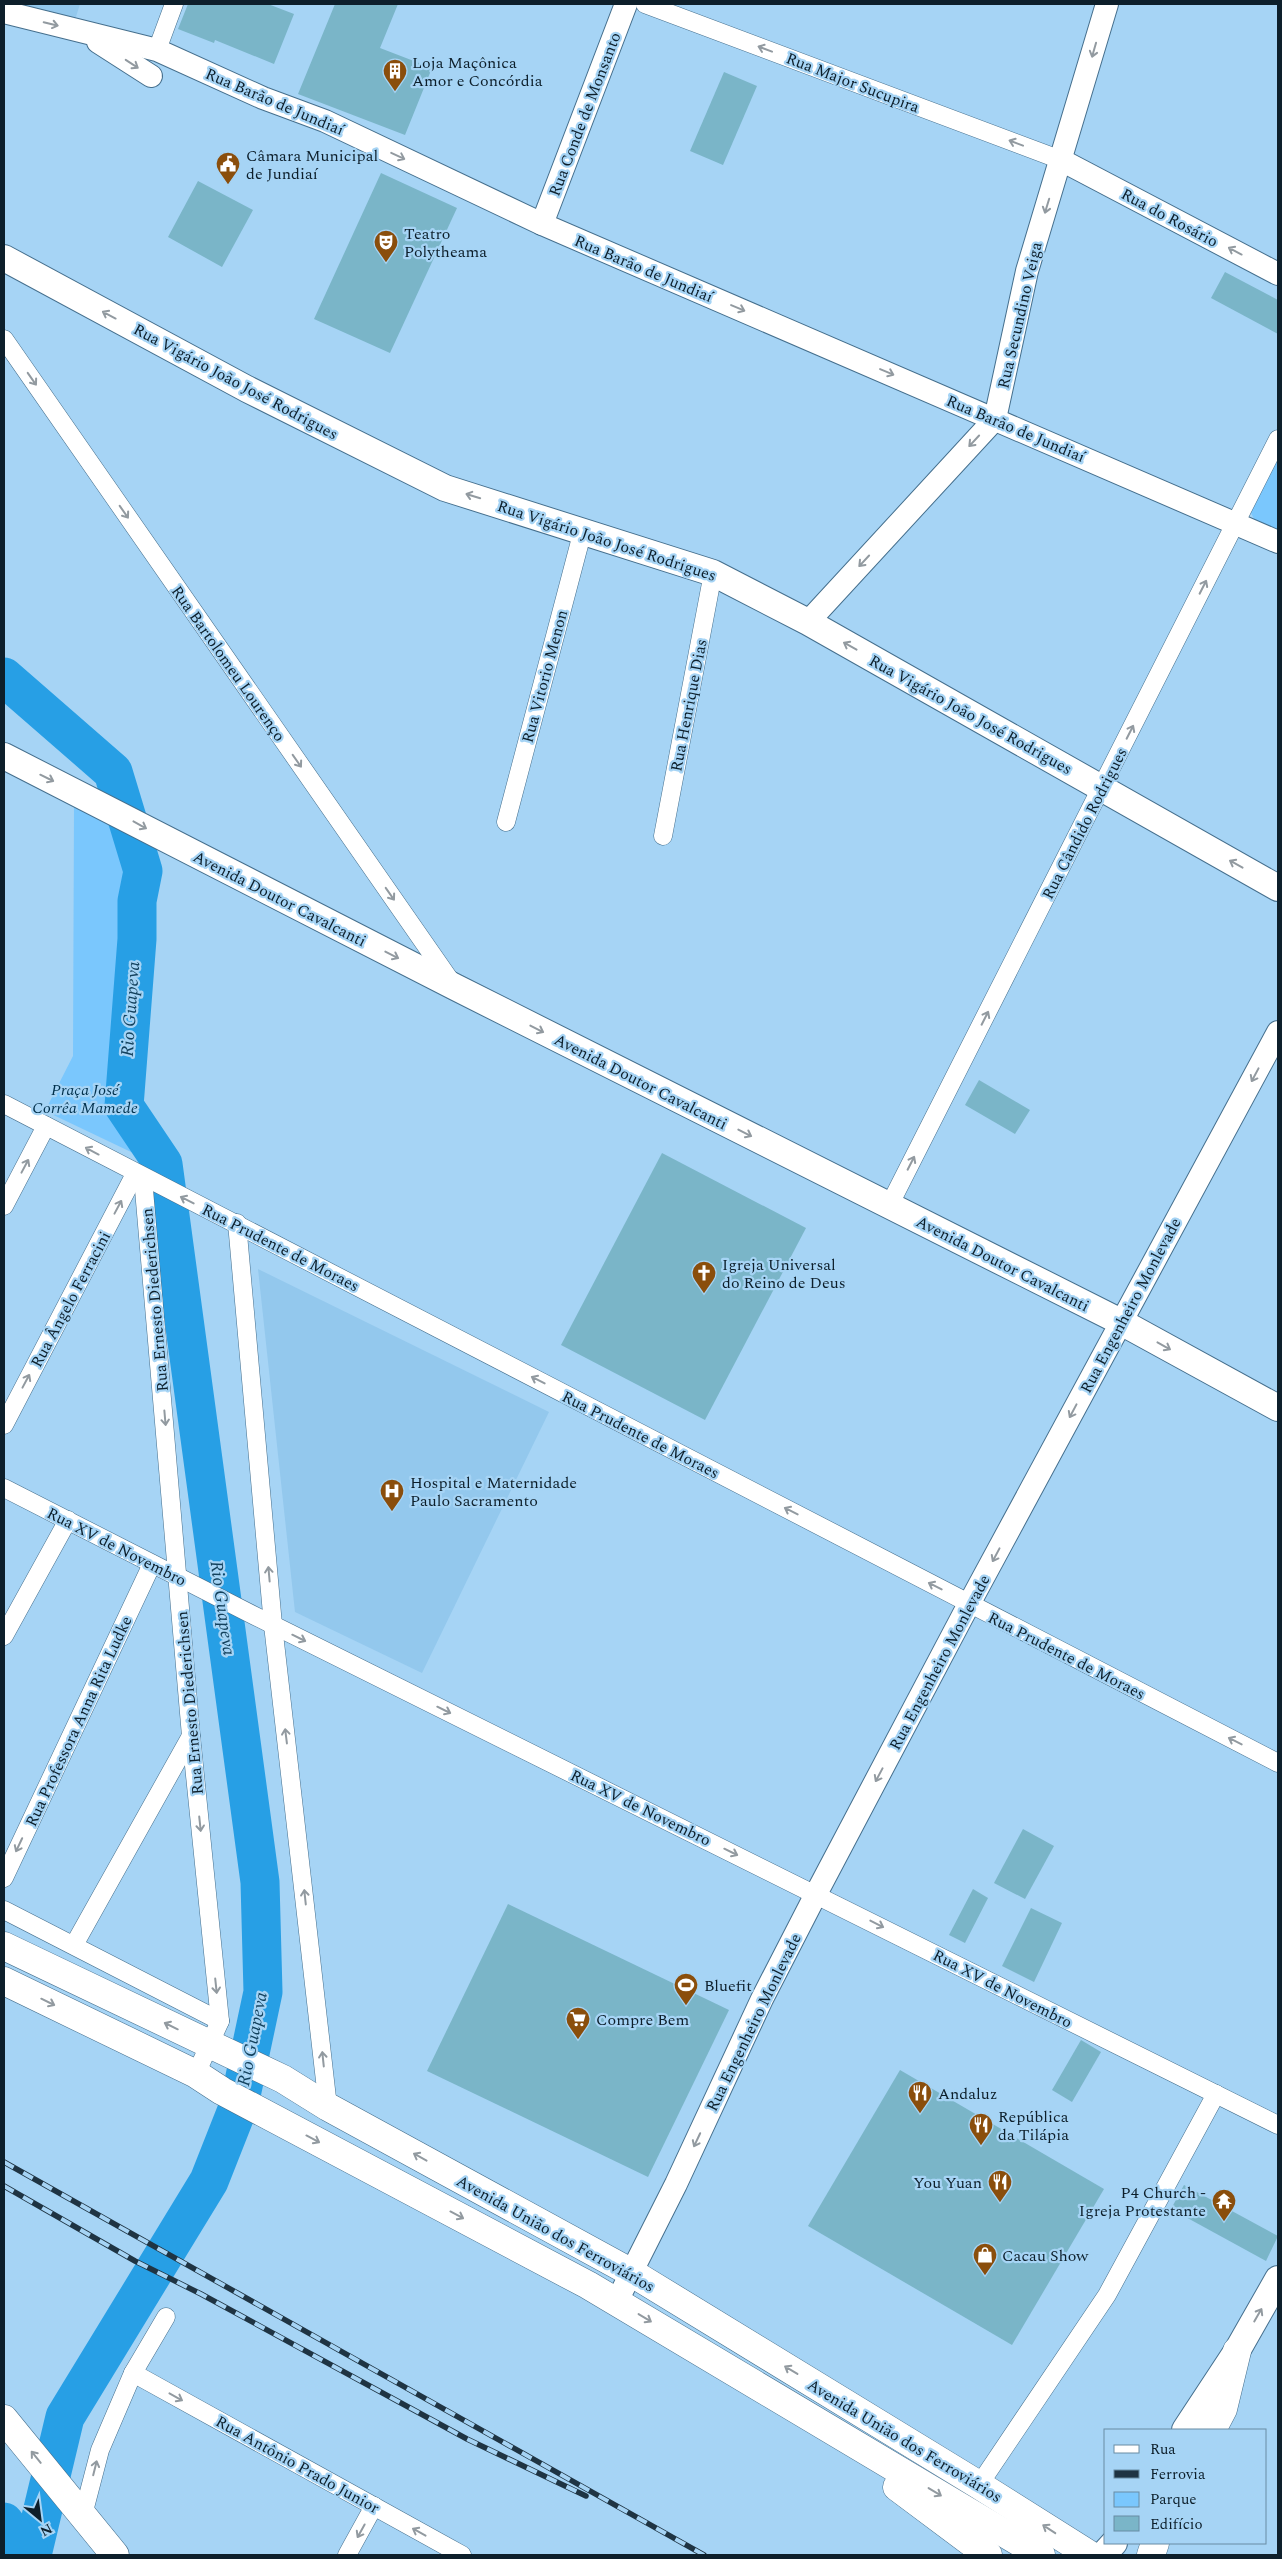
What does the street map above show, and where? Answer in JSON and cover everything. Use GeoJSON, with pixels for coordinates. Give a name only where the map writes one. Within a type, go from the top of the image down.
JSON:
{"type":"FeatureCollection","features":[{"type":"Feature","properties":{"kind":"main road","name":"Rua Vigário João José Rodrigues"},"geometry":{"type":"LineString","coordinates":[[4,258],[247,389],[445,488],[583,530],[713,573],[808,622],[1278,888]]}},
{"type":"Feature","properties":{"kind":"main road","name":"Avenida Doutor Cavalcanti"},"geometry":{"type":"LineString","coordinates":[[4,756],[455,987],[1121,1322],[1278,1408]]}},
{"type":"Feature","properties":{"kind":"main road","name":"Avenida União dos Ferroviários"},"geometry":{"type":"LineString","coordinates":[[4,1946],[215,2038],[328,2107],[632,2273],[1090,2555]]}},
{"type":"Feature","properties":{"kind":"main road","name":"Avenida União dos Ferroviários"},"geometry":{"type":"LineString","coordinates":[[4,1981],[196,2074],[222,2091],[271,2115],[617,2301],[1041,2555]]}},
{"type":"Feature","properties":{"kind":"main road"},"geometry":{"type":"LineString","coordinates":[[1186,2429],[1237,2351],[1278,2279]]}},
{"type":"Feature","properties":{"kind":"main road"},"geometry":{"type":"LineString","coordinates":[[1213,2429],[1223,2409],[1237,2351]]}},
{"type":"Feature","properties":{"kind":"main road"},"geometry":{"type":"LineString","coordinates":[[775,2396],[988,2555]]}},
{"type":"Feature","properties":{"kind":"main road"},"geometry":{"type":"LineString","coordinates":[[7,2422],[115,2555]]}},
{"type":"Feature","properties":{"kind":"main road"},"geometry":{"type":"LineString","coordinates":[[1103,2555],[1113,2544]]}},
{"type":"Feature","properties":{"kind":"street"},"geometry":{"type":"LineString","coordinates":[[157,50],[174,4]]}},
{"type":"Feature","properties":{"kind":"street","name":"Rua Conde de Monsanto"},"geometry":{"type":"LineString","coordinates":[[542,224],[626,4]]}},
{"type":"Feature","properties":{"kind":"street","name":"Rua Major Sucupira"},"geometry":{"type":"LineString","coordinates":[[645,4],[1061,160]]}},
{"type":"Feature","properties":{"kind":"street","name":"Rua Secundino Veiga"},"geometry":{"type":"LineString","coordinates":[[995,419],[1027,271],[1107,4]]}},
{"type":"Feature","properties":{"kind":"street","name":"Rua Barão de Jundiaí"},"geometry":{"type":"LineString","coordinates":[[4,12],[84,34],[157,50],[263,98],[325,121],[542,224],[1278,542]]}},
{"type":"Feature","properties":{"kind":"street"},"geometry":{"type":"LineString","coordinates":[[84,34],[151,76]]}},
{"type":"Feature","properties":{"kind":"street","name":"Rua do Rosário"},"geometry":{"type":"LineString","coordinates":[[1061,160],[1278,274]]}},
{"type":"Feature","properties":{"kind":"street","name":"Rua Bartolomeu Lourenço"},"geometry":{"type":"LineString","coordinates":[[4,339],[455,987]]}},
{"type":"Feature","properties":{"kind":"street"},"geometry":{"type":"LineString","coordinates":[[808,622],[995,419]]}},
{"type":"Feature","properties":{"kind":"street","name":"Rua Cândido Rodrigues"},"geometry":{"type":"LineString","coordinates":[[889,1206],[1278,439]]}},
{"type":"Feature","properties":{"kind":"street","name":"Rua Vitorio Menon"},"geometry":{"type":"LineString","coordinates":[[506,822],[583,530]]}},
{"type":"Feature","properties":{"kind":"street","name":"Rua Henrique Dias"},"geometry":{"type":"LineString","coordinates":[[663,836],[713,573]]}},
{"type":"Feature","properties":{"kind":"street","name":"Rua Engenheiro Monlevade"},"geometry":{"type":"LineString","coordinates":[[617,2301],[676,2184],[762,1999],[816,1894],[969,1604],[1278,1032]]}},
{"type":"Feature","properties":{"kind":"street","name":"Rua Prudente de Moraes"},"geometry":{"type":"LineString","coordinates":[[4,1104],[139,1176],[237,1223],[1278,1763]]}},
{"type":"Feature","properties":{"kind":"street"},"geometry":{"type":"LineString","coordinates":[[4,1206],[46,1126]]}},
{"type":"Feature","properties":{"kind":"street","name":"Rua Ângelo Ferracini"},"geometry":{"type":"LineString","coordinates":[[4,1424],[139,1176]]}},
{"type":"Feature","properties":{"kind":"street","name":"Rua Ernesto Diederichsen"},"geometry":{"type":"LineString","coordinates":[[139,1176],[179,1577],[215,2038]]}},
{"type":"Feature","properties":{"kind":"street"},"geometry":{"type":"LineString","coordinates":[[237,1223],[273,1625],[328,2107]]}},
{"type":"Feature","properties":{"kind":"street","name":"Rua XV de Novembro"},"geometry":{"type":"LineString","coordinates":[[4,1488],[255,1616],[1278,2125]]}},
{"type":"Feature","properties":{"kind":"street"},"geometry":{"type":"LineString","coordinates":[[4,1636],[68,1520]]}},
{"type":"Feature","properties":{"kind":"street","name":"Rua Professora Anna Rita Ludke"},"geometry":{"type":"LineString","coordinates":[[4,1878],[152,1564]]}},
{"type":"Feature","properties":{"kind":"street"},"geometry":{"type":"LineString","coordinates":[[74,1945],[191,1736]]}},
{"type":"Feature","properties":{"kind":"street"},"geometry":{"type":"LineString","coordinates":[[4,1910],[74,1945],[215,2038],[196,2074]]}},
{"type":"Feature","properties":{"kind":"street"},"geometry":{"type":"LineString","coordinates":[[979,2485],[1107,2295],[1216,2094]]}},
{"type":"Feature","properties":{"kind":"street"},"geometry":{"type":"LineString","coordinates":[[83,2515],[100,2450],[133,2373],[166,2317]]}},
{"type":"Feature","properties":{"kind":"street","name":"Rua Antônio Prado Junior"},"geometry":{"type":"LineString","coordinates":[[133,2373],[462,2555]]}},
{"type":"Feature","properties":{"kind":"street"},"geometry":{"type":"LineString","coordinates":[[347,2555],[374,2506]]}},
{"type":"Feature","properties":{"kind":"shaded area"},"geometry":{"type":"Polygon","coordinates":[[[4,4],[80,4],[75,20],[4,4]]]}},
{"type":"Feature","properties":{"kind":"shaded area","name":"Hospital e Maternidade Paulo Sacramento"},"geometry":{"type":"Polygon","coordinates":[[[258,1269],[549,1412],[422,1673],[295,1612],[258,1269]]]}},
{"type":"Feature","properties":{"kind":"green space"},"geometry":{"type":"Polygon","coordinates":[[[1278,452],[1278,534],[1257,525],[1249,509],[1278,452]]]}},
{"type":"Feature","properties":{"kind":"green space","name":"Praça José Corrêa Mamede"},"geometry":{"type":"Polygon","coordinates":[[[74,806],[115,823],[127,891],[115,1037],[116,1115],[152,1162],[45,1111],[73,1056],[74,806]]]}},
{"type":"Feature","properties":{"kind":"building"},"geometry":{"type":"Polygon","coordinates":[[[188,4],[268,4],[294,14],[274,64],[215,40],[214,43],[178,29],[188,4]]]}},
{"type":"Feature","properties":{"kind":"building"},"geometry":{"type":"Polygon","coordinates":[[[335,4],[398,4],[380,48],[432,68],[405,135],[298,94],[335,4]]]}},
{"type":"Feature","properties":{"kind":"building"},"geometry":{"type":"Polygon","coordinates":[[[724,72],[757,86],[723,165],[690,151],[724,72]]]}},
{"type":"Feature","properties":{"kind":"building","name":"Teatro Polytheama"},"geometry":{"type":"Polygon","coordinates":[[[381,173],[457,208],[390,353],[314,319],[381,173]]]}},
{"type":"Feature","properties":{"kind":"building"},"geometry":{"type":"Polygon","coordinates":[[[198,181],[253,210],[222,267],[168,237],[198,181]]]}},
{"type":"Feature","properties":{"kind":"building"},"geometry":{"type":"Polygon","coordinates":[[[1225,272],[1278,300],[1278,334],[1211,298],[1225,272]]]}},
{"type":"Feature","properties":{"kind":"building"},"geometry":{"type":"Polygon","coordinates":[[[979,1080],[1030,1110],[1015,1134],[965,1105],[979,1080]]]}},
{"type":"Feature","properties":{"kind":"building"},"geometry":{"type":"Polygon","coordinates":[[[662,1153],[806,1228],[705,1420],[561,1345],[662,1153]]]}},
{"type":"Feature","properties":{"kind":"building"},"geometry":{"type":"Polygon","coordinates":[[[1023,1829],[1054,1846],[1025,1899],[994,1883],[1023,1829]]]}},
{"type":"Feature","properties":{"kind":"building"},"geometry":{"type":"Polygon","coordinates":[[[973,1889],[988,1898],[965,1943],[949,1935],[973,1889]]]}},
{"type":"Feature","properties":{"kind":"building","name":"Compre Bem"},"geometry":{"type":"Polygon","coordinates":[[[508,1904],[729,2010],[648,2177],[427,2071],[508,1904]]]}},
{"type":"Feature","properties":{"kind":"building"},"geometry":{"type":"Polygon","coordinates":[[[1031,1908],[1062,1923],[1034,1982],[1002,1966],[1031,1908]]]}},
{"type":"Feature","properties":{"kind":"building"},"geometry":{"type":"Polygon","coordinates":[[[1081,2040],[1101,2052],[1072,2102],[1052,2090],[1081,2040]]]}},
{"type":"Feature","properties":{"kind":"building"},"geometry":{"type":"Polygon","coordinates":[[[900,2070],[1104,2189],[1012,2345],[808,2226],[900,2070]]]}},
{"type":"Feature","properties":{"kind":"building","name":"P4 Church - Igreja Protestante"},"geometry":{"type":"Polygon","coordinates":[[[1184,2185],[1278,2236],[1266,2261],[1171,2209],[1184,2185]]]}},
{"type":"Feature","properties":{"kind":"waterway","name":"Rio Guapeva"},"geometry":{"type":"LineString","coordinates":[[4,677],[113,772],[143,871],[137,901],[137,939],[124,1106],[163,1164],[260,1882],[263,1992],[239,2105],[209,2181],[65,2417],[32,2555]]}},
{"type":"Feature","properties":{"kind":"waterway"},"geometry":{"type":"LineString","coordinates":[[4,2522],[30,2555]]}},
{"type":"Feature","properties":{"kind":"railway"},"geometry":{"type":"LineString","coordinates":[[4,2162],[704,2555]]}},
{"type":"Feature","properties":{"kind":"railway"},"geometry":{"type":"LineString","coordinates":[[4,2186],[135,2261],[201,2294],[467,2439],[586,2496]]}},
{"type":"Feature","properties":{"kind":"place","name":"Loja Maçônica Amor e Concórdia"},"geometry":{"type":"Point","coordinates":[395,92]}},
{"type":"Feature","properties":{"kind":"place","name":"Câmara Municipal de Jundiaí"},"geometry":{"type":"Point","coordinates":[228,185]}},
{"type":"Feature","properties":{"kind":"place","name":"Teatro Polytheama"},"geometry":{"type":"Point","coordinates":[386,263]}},
{"type":"Feature","properties":{"kind":"place","name":"Igreja Universal do Reino de Deus"},"geometry":{"type":"Point","coordinates":[704,1294]}},
{"type":"Feature","properties":{"kind":"place","name":"Hospital e Maternidade Paulo Sacramento"},"geometry":{"type":"Point","coordinates":[392,1512]}},
{"type":"Feature","properties":{"kind":"place","name":"Bluefit"},"geometry":{"type":"Point","coordinates":[686,2006]}},
{"type":"Feature","properties":{"kind":"place","name":"Compre Bem"},"geometry":{"type":"Point","coordinates":[578,2040]}},
{"type":"Feature","properties":{"kind":"place","name":"Andaluz"},"geometry":{"type":"Point","coordinates":[920,2114]}},
{"type":"Feature","properties":{"kind":"place","name":"República da Tilápia"},"geometry":{"type":"Point","coordinates":[981,2146]}},
{"type":"Feature","properties":{"kind":"place","name":"You Yuan"},"geometry":{"type":"Point","coordinates":[1000,2203]}},
{"type":"Feature","properties":{"kind":"place","name":"P4 Church - Igreja Protestante"},"geometry":{"type":"Point","coordinates":[1224,2222]}},
{"type":"Feature","properties":{"kind":"place","name":"Cacau Show"},"geometry":{"type":"Point","coordinates":[985,2276]}}]}
